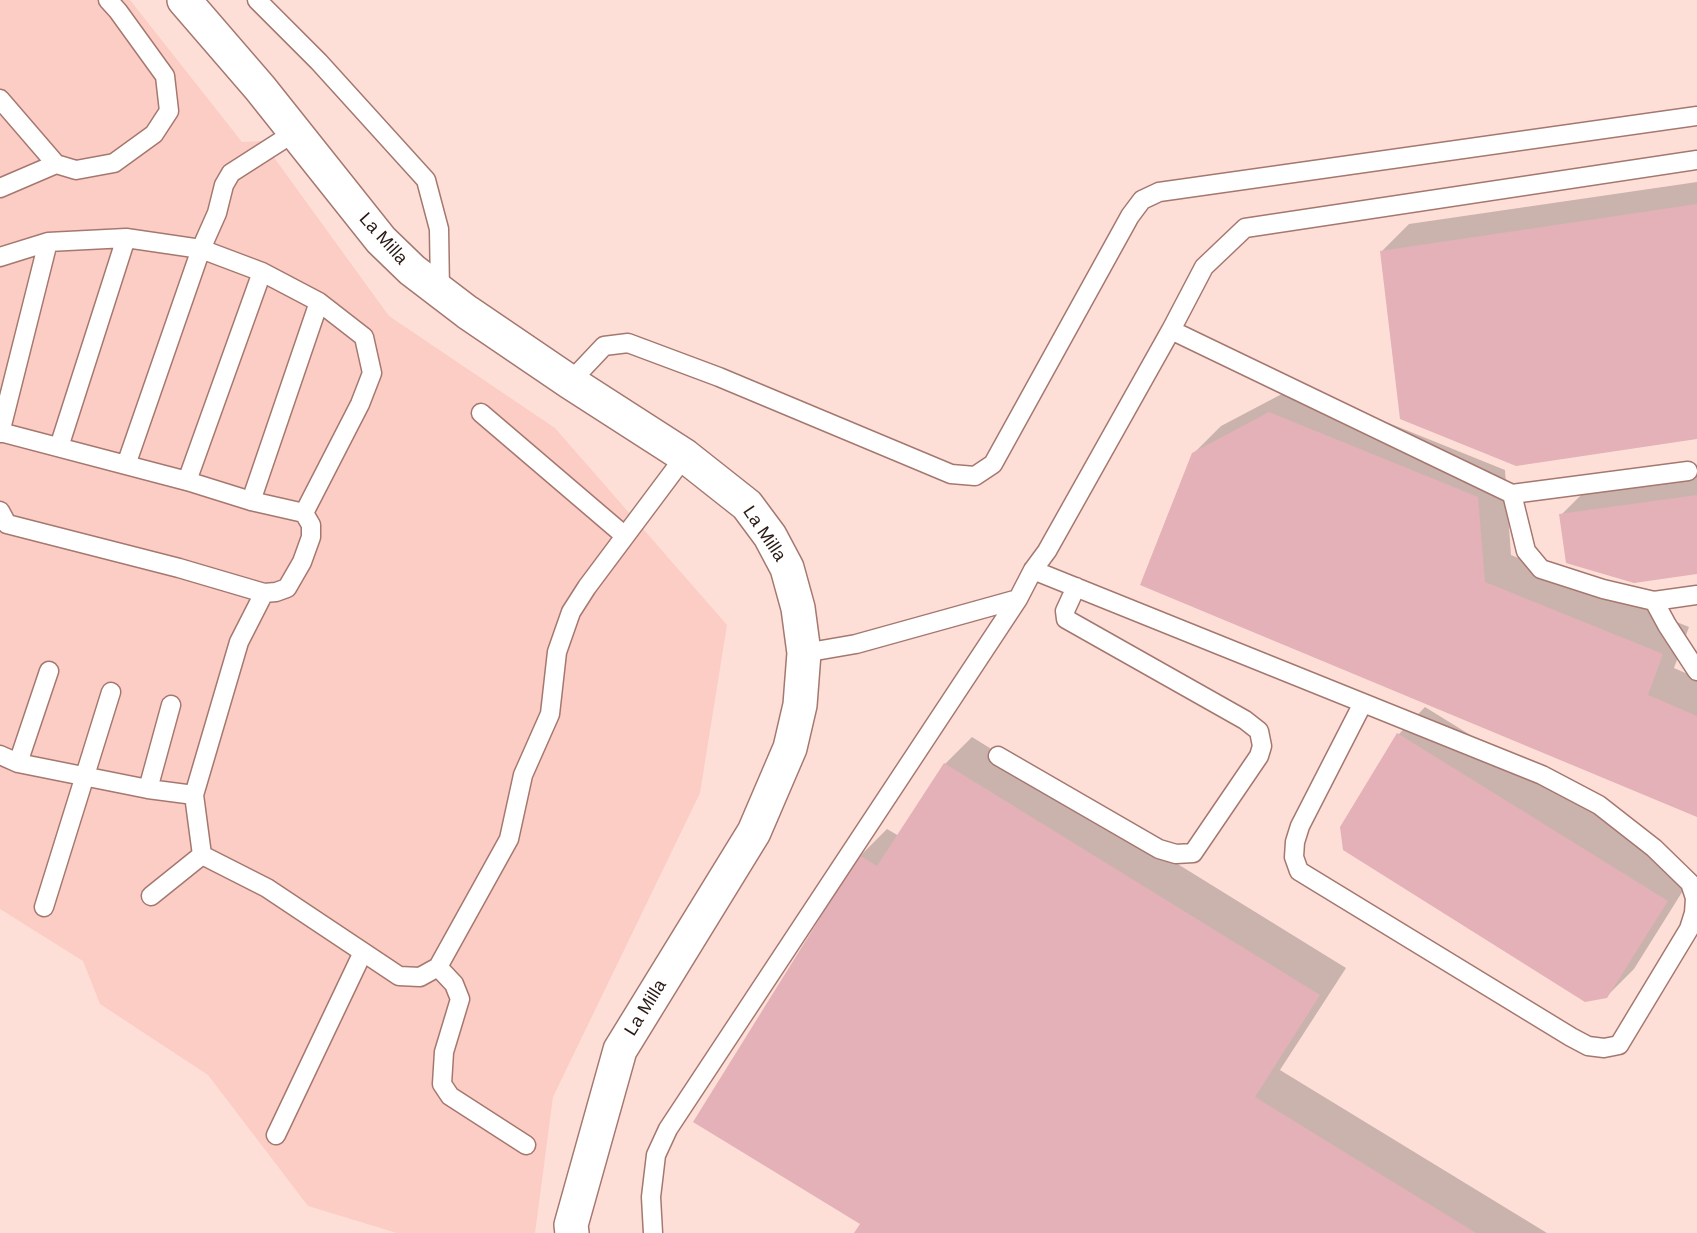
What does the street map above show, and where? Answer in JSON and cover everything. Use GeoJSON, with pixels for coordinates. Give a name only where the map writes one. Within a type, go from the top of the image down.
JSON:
{"type":"FeatureCollection","features":[{"type":"Feature","properties":{"kind":"street","name":"La Milla"},"geometry":{"type":"LineString","coordinates":[[184,0],[260,88],[381,240],[412,270],[570,382],[686,456],[747,505],[770,536],[787,568],[798,608],[804,653],[800,705],[790,748],[754,832],[620,1050],[571,1225],[572,1233]]}},
{"type":"Feature","properties":{"kind":"lane"},"geometry":{"type":"LineString","coordinates":[[0,99],[56,164],[76,171],[114,163],[153,134],[169,111],[165,76],[108,0]]}},
{"type":"Feature","properties":{"kind":"lane"},"geometry":{"type":"LineString","coordinates":[[256,0],[319,62],[426,180],[439,229],[440,291]]}},
{"type":"Feature","properties":{"kind":"lane"},"geometry":{"type":"LineString","coordinates":[[570,382],[603,346],[628,343],[719,377],[951,474],[975,476],[993,464],[1130,216],[1142,200],[1159,192],[1697,116]]}},
{"type":"Feature","properties":{"kind":"lane"},"geometry":{"type":"LineString","coordinates":[[126,465],[201,249],[217,213],[224,185],[231,173],[295,132]]}},
{"type":"Feature","properties":{"kind":"lane"},"geometry":{"type":"LineString","coordinates":[[653,1233],[651,1197],[656,1155],[668,1129],[1018,599],[1171,330],[1204,267],[1245,228],[1697,160]]}},
{"type":"Feature","properties":{"kind":"lane"},"geometry":{"type":"LineString","coordinates":[[0,188],[56,164]]}},
{"type":"Feature","properties":{"kind":"lane"},"geometry":{"type":"LineString","coordinates":[[59,447],[126,238]]}},
{"type":"Feature","properties":{"kind":"lane"},"geometry":{"type":"LineString","coordinates":[[0,257],[48,242],[126,238],[201,249],[262,272],[319,302],[364,337],[372,373],[360,404],[303,513]]}},
{"type":"Feature","properties":{"kind":"lane"},"geometry":{"type":"LineString","coordinates":[[0,511],[7,524],[179,568],[264,593],[287,588],[302,562],[311,537],[311,525],[303,513],[251,501],[187,481],[0,432],[48,242]]}},
{"type":"Feature","properties":{"kind":"lane"},"geometry":{"type":"LineString","coordinates":[[187,481],[262,272]]}},
{"type":"Feature","properties":{"kind":"lane"},"geometry":{"type":"LineString","coordinates":[[251,501],[319,302]]}},
{"type":"Feature","properties":{"kind":"lane"},"geometry":{"type":"LineString","coordinates":[[1171,330],[1512,494],[1688,471]]}},
{"type":"Feature","properties":{"kind":"lane"},"geometry":{"type":"LineString","coordinates":[[481,413],[625,537]]}},
{"type":"Feature","properties":{"kind":"lane"},"geometry":{"type":"LineString","coordinates":[[202,855],[267,888],[399,976],[420,977],[438,967],[509,839],[524,775],[550,714],[557,652],[571,612],[686,456]]}},
{"type":"Feature","properties":{"kind":"lane"},"geometry":{"type":"LineString","coordinates":[[1512,494],[1526,551],[1541,569],[1603,589],[1654,601],[1697,595]]}},
{"type":"Feature","properties":{"kind":"lane"},"geometry":{"type":"LineString","coordinates":[[1033,570],[1542,775],[1599,806],[1654,848],[1690,883],[1695,898],[1694,913],[1689,929],[1619,1045],[1604,1048],[1588,1046],[1571,1037],[1299,871],[1294,857],[1295,842],[1300,826],[1363,703]]}},
{"type":"Feature","properties":{"kind":"lane"},"geometry":{"type":"LineString","coordinates":[[998,756],[1159,849],[1176,855],[1193,853],[1259,756],[1262,746],[1259,731],[1245,720],[1066,619],[1065,611],[1076,587]]}},
{"type":"Feature","properties":{"kind":"lane"},"geometry":{"type":"LineString","coordinates":[[202,855],[194,795],[239,642],[264,593]]}},
{"type":"Feature","properties":{"kind":"lane"},"geometry":{"type":"LineString","coordinates":[[804,653],[856,644],[1018,599]]}},
{"type":"Feature","properties":{"kind":"lane"},"geometry":{"type":"LineString","coordinates":[[1654,601],[1697,671]]}},
{"type":"Feature","properties":{"kind":"lane"},"geometry":{"type":"LineString","coordinates":[[18,763],[49,671]]}},
{"type":"Feature","properties":{"kind":"lane"},"geometry":{"type":"LineString","coordinates":[[44,907],[111,692]]}},
{"type":"Feature","properties":{"kind":"lane"},"geometry":{"type":"LineString","coordinates":[[148,789],[171,705]]}},
{"type":"Feature","properties":{"kind":"lane"},"geometry":{"type":"LineString","coordinates":[[0,755],[18,763],[148,789],[194,795]]}},
{"type":"Feature","properties":{"kind":"lane"},"geometry":{"type":"LineString","coordinates":[[151,896],[202,855]]}},
{"type":"Feature","properties":{"kind":"lane"},"geometry":{"type":"LineString","coordinates":[[276,1135],[363,952]]}},
{"type":"Feature","properties":{"kind":"lane"},"geometry":{"type":"LineString","coordinates":[[438,967],[454,984],[460,999],[444,1052],[442,1084],[450,1096],[526,1145]]}},
{"type":"Feature","properties":{"kind":"shaded area"},"geometry":{"type":"Polygon","coordinates":[[[0,0],[130,0],[242,142],[262,141],[389,316],[555,428],[727,625],[700,793],[553,1097],[535,1233],[397,1233],[308,1206],[208,1075],[100,1004],[83,961],[0,909],[0,0]]]}},
{"type":"Feature","properties":{"kind":"building"},"geometry":{"type":"Polygon","coordinates":[[[1697,204],[1697,439],[1516,466],[1400,419],[1380,251],[1697,204]]]}},
{"type":"Feature","properties":{"kind":"building"},"geometry":{"type":"Polygon","coordinates":[[[1269,412],[1478,497],[1485,582],[1663,654],[1648,695],[1697,716],[1697,817],[1140,585],[1192,453],[1269,412]]]}},
{"type":"Feature","properties":{"kind":"building"},"geometry":{"type":"Polygon","coordinates":[[[1697,495],[1697,574],[1634,583],[1566,563],[1559,514],[1697,495]]]}},
{"type":"Feature","properties":{"kind":"building"},"geometry":{"type":"Polygon","coordinates":[[[1397,733],[1668,901],[1607,998],[1585,1002],[1343,850],[1340,827],[1397,733]]]}},
{"type":"Feature","properties":{"kind":"building"},"geometry":{"type":"Polygon","coordinates":[[[944,763],[1320,995],[1255,1097],[1476,1233],[854,1233],[860,1224],[693,1122],[859,855],[877,866],[944,763]]]}}]}
